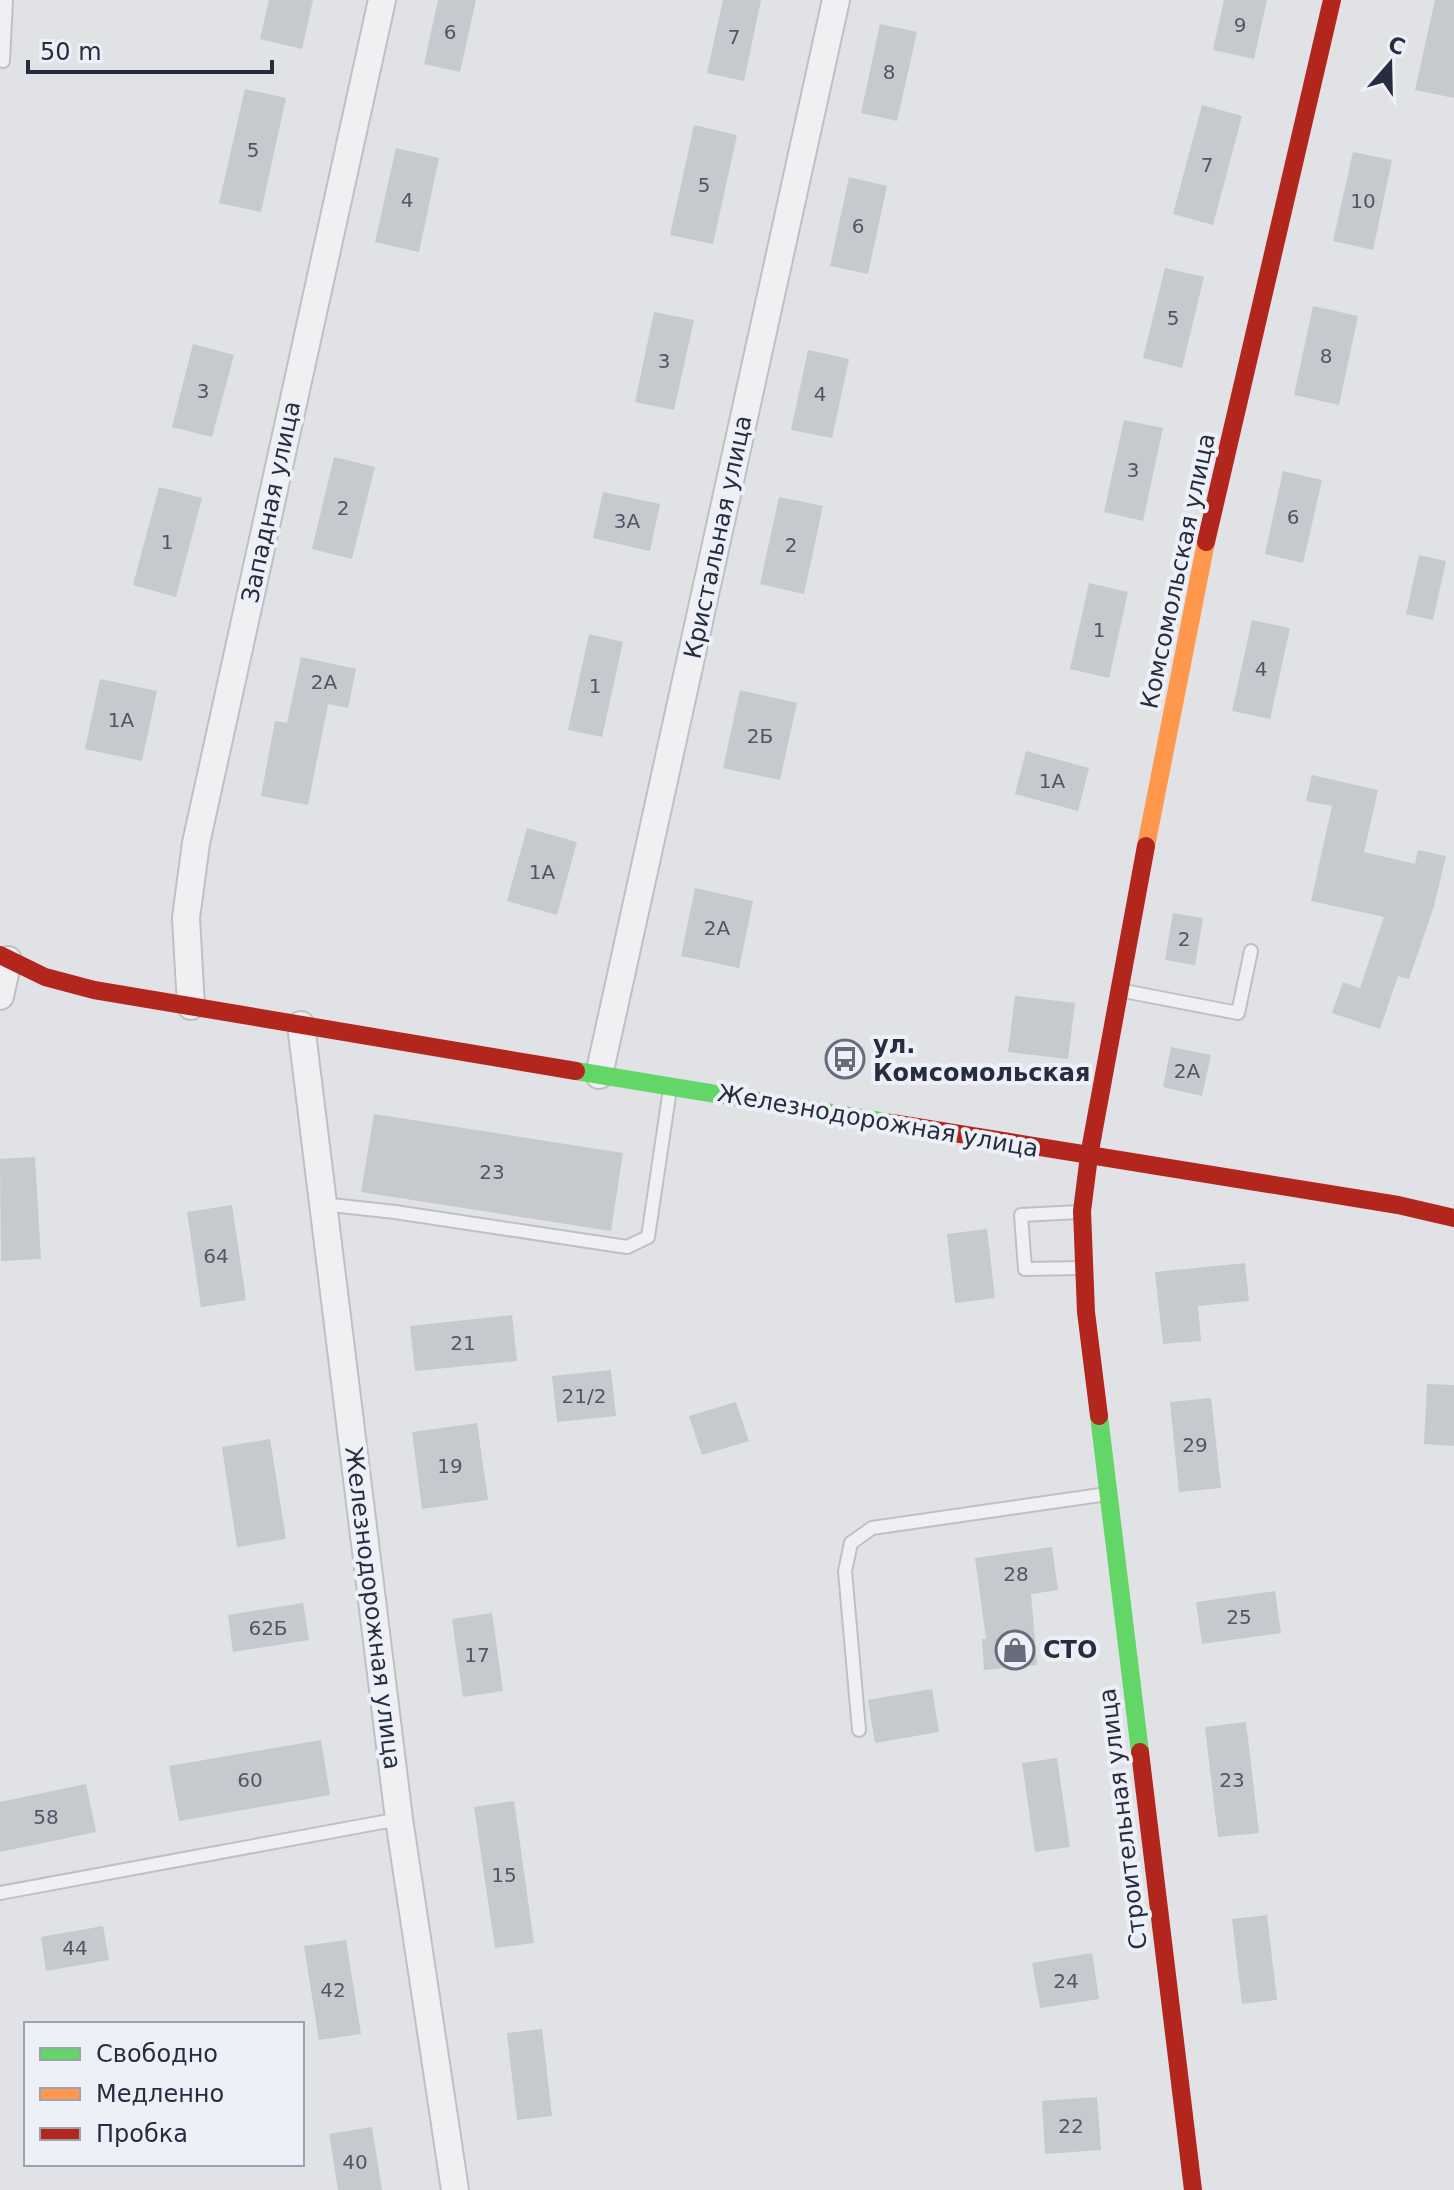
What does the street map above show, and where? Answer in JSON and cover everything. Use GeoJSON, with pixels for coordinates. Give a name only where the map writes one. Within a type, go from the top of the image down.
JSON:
{"type":"FeatureCollection","features":[{"type":"Feature","properties":{"kind":"street","name":"Западная улица"},"geometry":{"type":"LineString","coordinates":[[191,1006],[186,918],[196,843],[382,0]]}},
{"type":"Feature","properties":{"kind":"street","name":"Кристальная улица"},"geometry":{"type":"LineString","coordinates":[[599,1075],[836,0]]}},
{"type":"Feature","properties":{"kind":"street","name":"Комсомольская улица"},"geometry":{"type":"LineString","coordinates":[[1089,1156],[1200,568],[1332,0]]}},
{"type":"Feature","properties":{"kind":"street","name":"Железнодорожная улица"},"geometry":{"type":"LineString","coordinates":[[3,959],[72,986],[1398,1205],[1454,1218]]}},
{"type":"Feature","properties":{"kind":"street"},"geometry":{"type":"LineString","coordinates":[[0,996],[3,959]]}},
{"type":"Feature","properties":{"kind":"street","name":"Железнодорожная улица"},"geometry":{"type":"LineString","coordinates":[[301,1025],[399,1819],[455,2190]]}},
{"type":"Feature","properties":{"kind":"street","name":"Строительная улица"},"geometry":{"type":"LineString","coordinates":[[1089,1156],[1082,1211],[1086,1312],[1193,2190]]}},
{"type":"Feature","properties":{"kind":"lane"},"geometry":{"type":"LineString","coordinates":[[3,61],[6,0]]}},
{"type":"Feature","properties":{"kind":"lane"},"geometry":{"type":"LineString","coordinates":[[1120,990],[1238,1013],[1251,951]]}},
{"type":"Feature","properties":{"kind":"lane"},"geometry":{"type":"LineString","coordinates":[[322,1204],[627,1247],[648,1237],[670,1086]]}},
{"type":"Feature","properties":{"kind":"lane"},"geometry":{"type":"LineString","coordinates":[[1082,1211],[1021,1215],[1025,1269],[1084,1268]]}},
{"type":"Feature","properties":{"kind":"lane"},"geometry":{"type":"LineString","coordinates":[[859,1730],[845,1571],[851,1543],[872,1528],[1110,1494]]}},
{"type":"Feature","properties":{"kind":"lane"},"geometry":{"type":"LineString","coordinates":[[0,1893],[399,1819]]}},
{"type":"Feature","properties":{"kind":"building"},"geometry":{"type":"Polygon","coordinates":[[[269,0],[313,0],[302,49],[260,39],[269,0]]]}},
{"type":"Feature","properties":{"kind":"building"},"geometry":{"type":"Polygon","coordinates":[[[438,0],[476,0],[460,72],[424,64],[438,0]]]}},
{"type":"Feature","properties":{"kind":"building"},"geometry":{"type":"Polygon","coordinates":[[[723,0],[761,0],[744,81],[707,73],[723,0]]]}},
{"type":"Feature","properties":{"kind":"building"},"geometry":{"type":"Polygon","coordinates":[[[1224,0],[1267,0],[1254,59],[1213,50],[1224,0]]]}},
{"type":"Feature","properties":{"kind":"building"},"geometry":{"type":"Polygon","coordinates":[[[1435,0],[1454,0],[1454,98],[1415,90],[1435,0]]]}},
{"type":"Feature","properties":{"kind":"building"},"geometry":{"type":"Polygon","coordinates":[[[880,24],[917,32],[897,121],[861,113],[880,24]]]}},
{"type":"Feature","properties":{"kind":"building"},"geometry":{"type":"Polygon","coordinates":[[[245,89],[286,98],[261,212],[219,203],[245,89]]]}},
{"type":"Feature","properties":{"kind":"building"},"geometry":{"type":"Polygon","coordinates":[[[1202,105],[1242,116],[1213,225],[1173,214],[1202,105]]]}},
{"type":"Feature","properties":{"kind":"building"},"geometry":{"type":"Polygon","coordinates":[[[694,125],[737,135],[713,244],[670,235],[694,125]]]}},
{"type":"Feature","properties":{"kind":"building"},"geometry":{"type":"Polygon","coordinates":[[[396,148],[439,158],[419,252],[375,242],[396,148]]]}},
{"type":"Feature","properties":{"kind":"building"},"geometry":{"type":"Polygon","coordinates":[[[1353,152],[1392,160],[1373,250],[1333,241],[1353,152]]]}},
{"type":"Feature","properties":{"kind":"building"},"geometry":{"type":"Polygon","coordinates":[[[849,177],[887,186],[868,274],[830,266],[849,177]]]}},
{"type":"Feature","properties":{"kind":"building"},"geometry":{"type":"Polygon","coordinates":[[[1165,268],[1204,277],[1182,368],[1143,358],[1165,268]]]}},
{"type":"Feature","properties":{"kind":"building"},"geometry":{"type":"Polygon","coordinates":[[[1313,306],[1358,316],[1339,405],[1294,395],[1313,306]]]}},
{"type":"Feature","properties":{"kind":"building"},"geometry":{"type":"Polygon","coordinates":[[[654,312],[694,320],[674,410],[635,402],[654,312]]]}},
{"type":"Feature","properties":{"kind":"building"},"geometry":{"type":"Polygon","coordinates":[[[193,344],[234,355],[212,437],[172,427],[193,344]]]}},
{"type":"Feature","properties":{"kind":"building"},"geometry":{"type":"Polygon","coordinates":[[[808,350],[849,359],[832,438],[791,430],[808,350]]]}},
{"type":"Feature","properties":{"kind":"building"},"geometry":{"type":"Polygon","coordinates":[[[1124,420],[1163,428],[1143,521],[1104,512],[1124,420]]]}},
{"type":"Feature","properties":{"kind":"building"},"geometry":{"type":"Polygon","coordinates":[[[334,457],[375,467],[352,559],[312,549],[334,457]]]}},
{"type":"Feature","properties":{"kind":"building"},"geometry":{"type":"Polygon","coordinates":[[[1283,471],[1322,480],[1303,563],[1265,554],[1283,471]]]}},
{"type":"Feature","properties":{"kind":"building"},"geometry":{"type":"Polygon","coordinates":[[[159,487],[202,498],[176,597],[133,585],[159,487]]]}},
{"type":"Feature","properties":{"kind":"building"},"geometry":{"type":"Polygon","coordinates":[[[603,492],[660,504],[650,551],[593,538],[603,492]]]}},
{"type":"Feature","properties":{"kind":"building"},"geometry":{"type":"Polygon","coordinates":[[[779,497],[823,506],[804,594],[760,584],[779,497]]]}},
{"type":"Feature","properties":{"kind":"building"},"geometry":{"type":"Polygon","coordinates":[[[1419,555],[1446,561],[1433,620],[1406,614],[1419,555]]]}},
{"type":"Feature","properties":{"kind":"building"},"geometry":{"type":"Polygon","coordinates":[[[1089,583],[1128,592],[1109,678],[1070,669],[1089,583]]]}},
{"type":"Feature","properties":{"kind":"building"},"geometry":{"type":"Polygon","coordinates":[[[1252,620],[1290,628],[1270,719],[1232,711],[1252,620]]]}},
{"type":"Feature","properties":{"kind":"building"},"geometry":{"type":"Polygon","coordinates":[[[589,634],[623,642],[602,737],[568,730],[589,634]]]}},
{"type":"Feature","properties":{"kind":"building"},"geometry":{"type":"Polygon","coordinates":[[[301,657],[356,669],[348,708],[328,704],[308,805],[261,796],[275,721],[287,723],[301,657]]]}},
{"type":"Feature","properties":{"kind":"building"},"geometry":{"type":"Polygon","coordinates":[[[100,679],[157,691],[142,761],[85,749],[100,679]]]}},
{"type":"Feature","properties":{"kind":"building"},"geometry":{"type":"Polygon","coordinates":[[[740,690],[797,703],[780,780],[723,768],[740,690]]]}},
{"type":"Feature","properties":{"kind":"building"},"geometry":{"type":"Polygon","coordinates":[[[1026,751],[1089,768],[1078,811],[1015,794],[1026,751]]]}},
{"type":"Feature","properties":{"kind":"building"},"geometry":{"type":"Polygon","coordinates":[[[1312,775],[1378,790],[1364,852],[1415,864],[1418,850],[1446,856],[1434,906],[1409,979],[1398,976],[1380,1029],[1332,1013],[1343,982],[1360,988],[1384,917],[1311,901],[1332,806],[1306,801],[1312,775]]]}},
{"type":"Feature","properties":{"kind":"building"},"geometry":{"type":"Polygon","coordinates":[[[527,828],[577,842],[557,915],[507,901],[527,828]]]}},
{"type":"Feature","properties":{"kind":"building"},"geometry":{"type":"Polygon","coordinates":[[[695,888],[753,901],[739,968],[681,956],[695,888]]]}},
{"type":"Feature","properties":{"kind":"building"},"geometry":{"type":"Polygon","coordinates":[[[1173,913],[1203,918],[1195,965],[1165,960],[1173,913]]]}},
{"type":"Feature","properties":{"kind":"building"},"geometry":{"type":"Polygon","coordinates":[[[1015,996],[1075,1003],[1068,1059],[1008,1052],[1015,996]]]}},
{"type":"Feature","properties":{"kind":"building"},"geometry":{"type":"Polygon","coordinates":[[[1171,1047],[1211,1055],[1202,1096],[1163,1087],[1171,1047]]]}},
{"type":"Feature","properties":{"kind":"building"},"geometry":{"type":"Polygon","coordinates":[[[374,1114],[623,1153],[611,1231],[361,1192],[374,1114]]]}},
{"type":"Feature","properties":{"kind":"building"},"geometry":{"type":"Polygon","coordinates":[[[35,1157],[41,1259],[1,1261],[0,1159],[35,1157]]]}},
{"type":"Feature","properties":{"kind":"building"},"geometry":{"type":"Polygon","coordinates":[[[232,1205],[246,1300],[201,1307],[187,1212],[232,1205]]]}},
{"type":"Feature","properties":{"kind":"building"},"geometry":{"type":"Polygon","coordinates":[[[987,1229],[995,1298],[955,1303],[947,1234],[987,1229]]]}},
{"type":"Feature","properties":{"kind":"building"},"geometry":{"type":"Polygon","coordinates":[[[1245,1263],[1249,1301],[1198,1306],[1201,1341],[1163,1344],[1155,1272],[1245,1263]]]}},
{"type":"Feature","properties":{"kind":"building"},"geometry":{"type":"Polygon","coordinates":[[[512,1315],[517,1361],[415,1371],[410,1326],[512,1315]]]}},
{"type":"Feature","properties":{"kind":"building"},"geometry":{"type":"Polygon","coordinates":[[[611,1370],[616,1416],[557,1422],[552,1376],[611,1370]]]}},
{"type":"Feature","properties":{"kind":"building"},"geometry":{"type":"Polygon","coordinates":[[[1427,1384],[1454,1385],[1454,1446],[1424,1444],[1427,1384]]]}},
{"type":"Feature","properties":{"kind":"building"},"geometry":{"type":"Polygon","coordinates":[[[1211,1398],[1221,1488],[1179,1492],[1170,1402],[1211,1398]]]}},
{"type":"Feature","properties":{"kind":"building"},"geometry":{"type":"Polygon","coordinates":[[[736,1402],[749,1441],[702,1455],[689,1416],[736,1402]]]}},
{"type":"Feature","properties":{"kind":"building"},"geometry":{"type":"Polygon","coordinates":[[[477,1423],[488,1500],[422,1509],[412,1432],[477,1423]]]}},
{"type":"Feature","properties":{"kind":"building"},"geometry":{"type":"Polygon","coordinates":[[[270,1439],[286,1539],[237,1547],[222,1447],[270,1439]]]}},
{"type":"Feature","properties":{"kind":"building"},"geometry":{"type":"Polygon","coordinates":[[[1052,1547],[1058,1590],[1031,1594],[1037,1665],[984,1670],[982,1639],[986,1639],[975,1558],[1052,1547]]]}},
{"type":"Feature","properties":{"kind":"building"},"geometry":{"type":"Polygon","coordinates":[[[1275,1591],[1281,1633],[1202,1644],[1196,1602],[1275,1591]]]}},
{"type":"Feature","properties":{"kind":"building"},"geometry":{"type":"Polygon","coordinates":[[[303,1603],[309,1640],[233,1652],[228,1615],[303,1603]]]}},
{"type":"Feature","properties":{"kind":"building"},"geometry":{"type":"Polygon","coordinates":[[[492,1613],[503,1691],[463,1697],[452,1619],[492,1613]]]}},
{"type":"Feature","properties":{"kind":"building"},"geometry":{"type":"Polygon","coordinates":[[[932,1689],[939,1732],[875,1743],[868,1700],[932,1689]]]}},
{"type":"Feature","properties":{"kind":"building"},"geometry":{"type":"Polygon","coordinates":[[[1246,1722],[1259,1833],[1218,1837],[1205,1727],[1246,1722]]]}},
{"type":"Feature","properties":{"kind":"building"},"geometry":{"type":"Polygon","coordinates":[[[321,1740],[330,1795],[179,1821],[169,1766],[321,1740]]]}},
{"type":"Feature","properties":{"kind":"building"},"geometry":{"type":"Polygon","coordinates":[[[1057,1758],[1070,1847],[1035,1852],[1022,1763],[1057,1758]]]}},
{"type":"Feature","properties":{"kind":"building"},"geometry":{"type":"Polygon","coordinates":[[[86,1784],[96,1832],[0,1852],[0,1802],[86,1784]]]}},
{"type":"Feature","properties":{"kind":"building"},"geometry":{"type":"Polygon","coordinates":[[[514,1801],[534,1943],[495,1948],[474,1807],[514,1801]]]}},
{"type":"Feature","properties":{"kind":"building"},"geometry":{"type":"Polygon","coordinates":[[[1267,1915],[1277,2000],[1242,2004],[1232,1919],[1267,1915]]]}},
{"type":"Feature","properties":{"kind":"building"},"geometry":{"type":"Polygon","coordinates":[[[103,1926],[109,1960],[46,1971],[41,1937],[103,1926]]]}},
{"type":"Feature","properties":{"kind":"building"},"geometry":{"type":"Polygon","coordinates":[[[346,1940],[361,2034],[319,2040],[304,1946],[346,1940]]]}},
{"type":"Feature","properties":{"kind":"building"},"geometry":{"type":"Polygon","coordinates":[[[1092,1953],[1099,1999],[1040,2008],[1032,1963],[1092,1953]]]}},
{"type":"Feature","properties":{"kind":"building"},"geometry":{"type":"Polygon","coordinates":[[[542,2029],[552,2116],[517,2120],[507,2033],[542,2029]]]}},
{"type":"Feature","properties":{"kind":"building"},"geometry":{"type":"Polygon","coordinates":[[[1097,2097],[1101,2150],[1045,2154],[1042,2101],[1097,2097]]]}},
{"type":"Feature","properties":{"kind":"building"},"geometry":{"type":"Polygon","coordinates":[[[372,2127],[382,2190],[338,2190],[329,2134],[372,2127]]]}},
{"type":"Feature","properties":{"kind":"traffic: fast"},"geometry":{"type":"LineString","coordinates":[[576,1071],[892,1123]]}},
{"type":"Feature","properties":{"kind":"traffic: fast"},"geometry":{"type":"LineString","coordinates":[[1099,1416],[1140,1752]]}},
{"type":"Feature","properties":{"kind":"traffic: slow"},"geometry":{"type":"LineString","coordinates":[[1146,846],[1206,542]]}},
{"type":"Feature","properties":{"kind":"traffic: jam"},"geometry":{"type":"LineString","coordinates":[[1206,542],[1332,0]]}},
{"type":"Feature","properties":{"kind":"traffic: jam"},"geometry":{"type":"LineString","coordinates":[[1099,1416],[1086,1312],[1082,1211],[1089,1156],[1146,846]]}},
{"type":"Feature","properties":{"kind":"traffic: jam"},"geometry":{"type":"LineString","coordinates":[[0,955],[45,977],[94,990],[576,1071]]}},
{"type":"Feature","properties":{"kind":"traffic: jam"},"geometry":{"type":"LineString","coordinates":[[892,1123],[1398,1205],[1454,1218]]}},
{"type":"Feature","properties":{"kind":"traffic: jam"},"geometry":{"type":"LineString","coordinates":[[1140,1752],[1193,2190]]}},
{"type":"Feature","properties":{"kind":"place","name":"ул. Комсомольская"},"geometry":{"type":"Point","coordinates":[845,1059]}},
{"type":"Feature","properties":{"kind":"place","name":"СТО"},"geometry":{"type":"Point","coordinates":[1015,1650]}}]}
